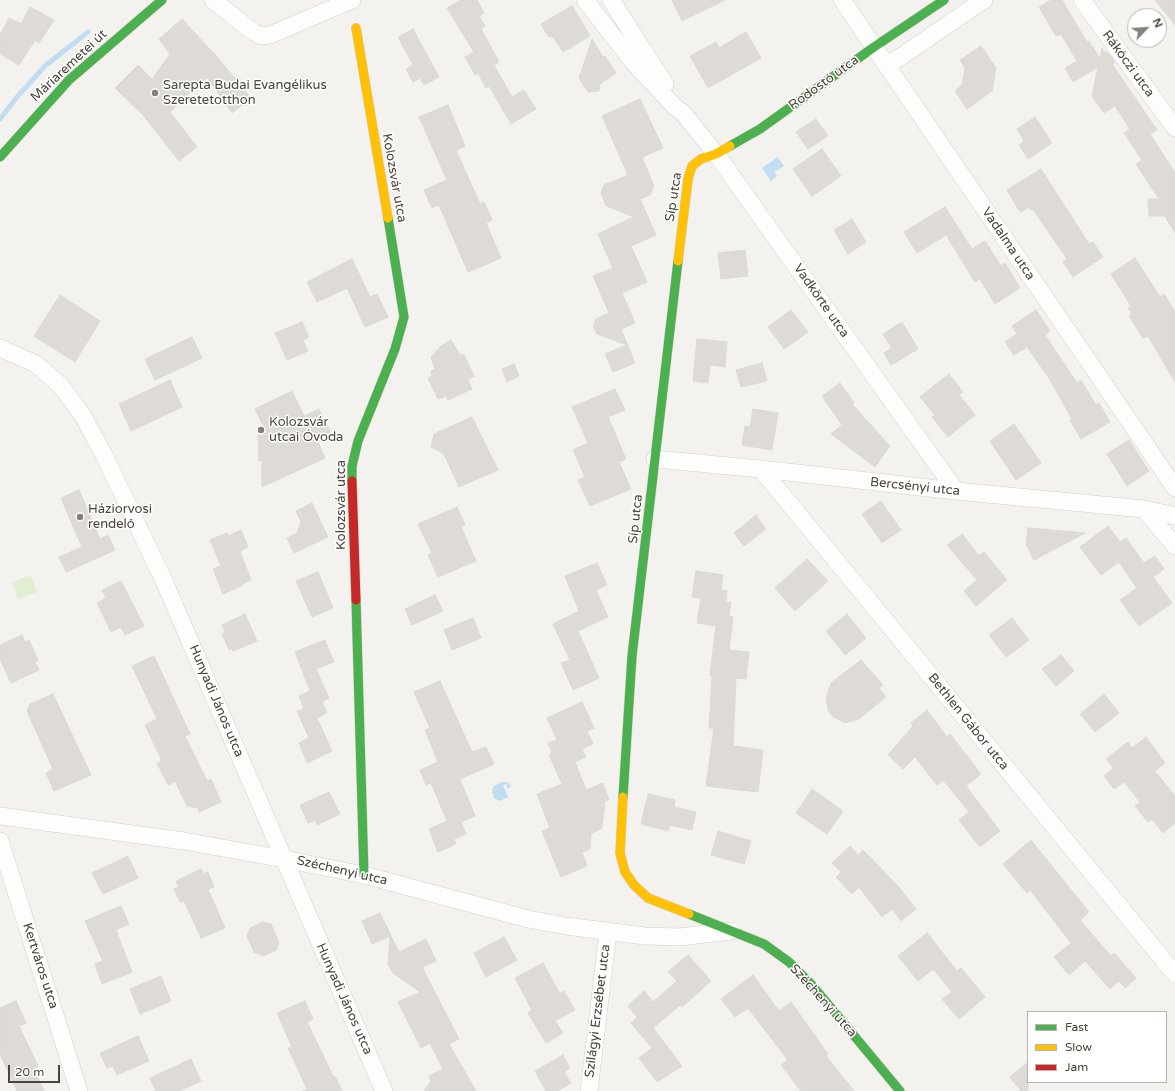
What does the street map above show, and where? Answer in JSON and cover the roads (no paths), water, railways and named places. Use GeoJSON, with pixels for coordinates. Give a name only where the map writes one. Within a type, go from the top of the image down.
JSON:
{"type":"FeatureCollection","features":[{"type":"Feature","properties":{"kind":"street","name":"Máriaremetei út"},"geometry":{"type":"LineString","coordinates":[[0,157],[69,80],[162,0]]}},
{"type":"Feature","properties":{"kind":"street"},"geometry":{"type":"LineString","coordinates":[[213,0],[253,32],[261,36],[270,35],[352,0]]}},
{"type":"Feature","properties":{"kind":"street","name":"Vadkörte utca"},"geometry":{"type":"LineString","coordinates":[[585,0],[634,63],[675,107],[683,113]]}},
{"type":"Feature","properties":{"kind":"street","name":"Vadkörte utca"},"geometry":{"type":"LineString","coordinates":[[611,0],[709,156],[956,491]]}},
{"type":"Feature","properties":{"kind":"street","name":"Vadalma utca"},"geometry":{"type":"LineString","coordinates":[[842,0],[1175,488]]}},
{"type":"Feature","properties":{"kind":"street","name":"Rodostó utca"},"geometry":{"type":"LineString","coordinates":[[709,156],[760,129],[874,47],[944,0]]}},
{"type":"Feature","properties":{"kind":"street"},"geometry":{"type":"LineString","coordinates":[[887,66],[984,0]]}},
{"type":"Feature","properties":{"kind":"street","name":"Rákóczi utca"},"geometry":{"type":"LineString","coordinates":[[1082,0],[1175,128]]}},
{"type":"Feature","properties":{"kind":"street","name":"Kolozsvár utca"},"geometry":{"type":"LineString","coordinates":[[356,28],[404,317],[395,349],[358,441],[352,466],[364,875]]}},
{"type":"Feature","properties":{"kind":"street","name":"Síp utca"},"geometry":{"type":"LineString","coordinates":[[634,885],[625,872],[620,853],[632,656],[643,575],[688,180],[692,166],[709,156]]}},
{"type":"Feature","properties":{"kind":"street","name":"Hunyadi János utca"},"geometry":{"type":"LineString","coordinates":[[0,348],[36,364],[61,386],[83,416],[129,506],[164,581],[384,1091]]}},
{"type":"Feature","properties":{"kind":"street","name":"Bercsényi utca"},"geometry":{"type":"LineString","coordinates":[[655,460],[761,469],[956,491],[1144,509],[1175,516]]}},
{"type":"Feature","properties":{"kind":"street","name":"Bethlen Gábor utca"},"geometry":{"type":"LineString","coordinates":[[761,469],[1175,974]]}},
{"type":"Feature","properties":{"kind":"street"},"geometry":{"type":"LineString","coordinates":[[1144,509],[1175,546]]}},
{"type":"Feature","properties":{"kind":"street","name":"Széchenyi utca"},"geometry":{"type":"LineString","coordinates":[[0,816],[184,841],[284,859],[364,875],[528,919],[608,932],[680,937],[732,930]]}},
{"type":"Feature","properties":{"kind":"street","name":"Kertváros utca"},"geometry":{"type":"LineString","coordinates":[[0,841],[79,1091]]}},
{"type":"Feature","properties":{"kind":"street","name":"Széchenyi utca"},"geometry":{"type":"LineString","coordinates":[[634,885],[648,898],[732,930],[764,944],[794,967],[812,985],[900,1091]]}},
{"type":"Feature","properties":{"kind":"street"},"geometry":{"type":"LineString","coordinates":[[680,937],[691,932],[694,923],[691,914]]}},
{"type":"Feature","properties":{"kind":"street","name":"Szilágyi Erzsébet utca"},"geometry":{"type":"LineString","coordinates":[[588,1091],[608,932]]}},
{"type":"Feature","properties":{"kind":"water"},"geometry":{"type":"Polygon","coordinates":[[[778,157],[784,166],[774,172],[777,176],[771,181],[762,168],[778,157]]]}},
{"type":"Feature","properties":{"kind":"water"},"geometry":{"type":"Polygon","coordinates":[[[502,782],[507,782],[511,786],[508,789],[506,784],[503,785],[508,797],[499,801],[494,798],[492,790],[494,786],[502,782]]]}},
{"type":"Feature","properties":{"kind":"waterway"},"geometry":{"type":"LineString","coordinates":[[0,119],[17,97],[45,66],[88,32]]}},
{"type":"Feature","properties":{"kind":"place","name":"Sarepta Budai Evangélikus Szeretetotthon"},"geometry":{"type":"Point","coordinates":[155,93]}},
{"type":"Feature","properties":{"kind":"place","name":"Kolozsvár utcai Óvoda"},"geometry":{"type":"Point","coordinates":[261,430]}},
{"type":"Feature","properties":{"kind":"place","name":"Háziorvosi rendelő"},"geometry":{"type":"Point","coordinates":[80,517]}}]}
